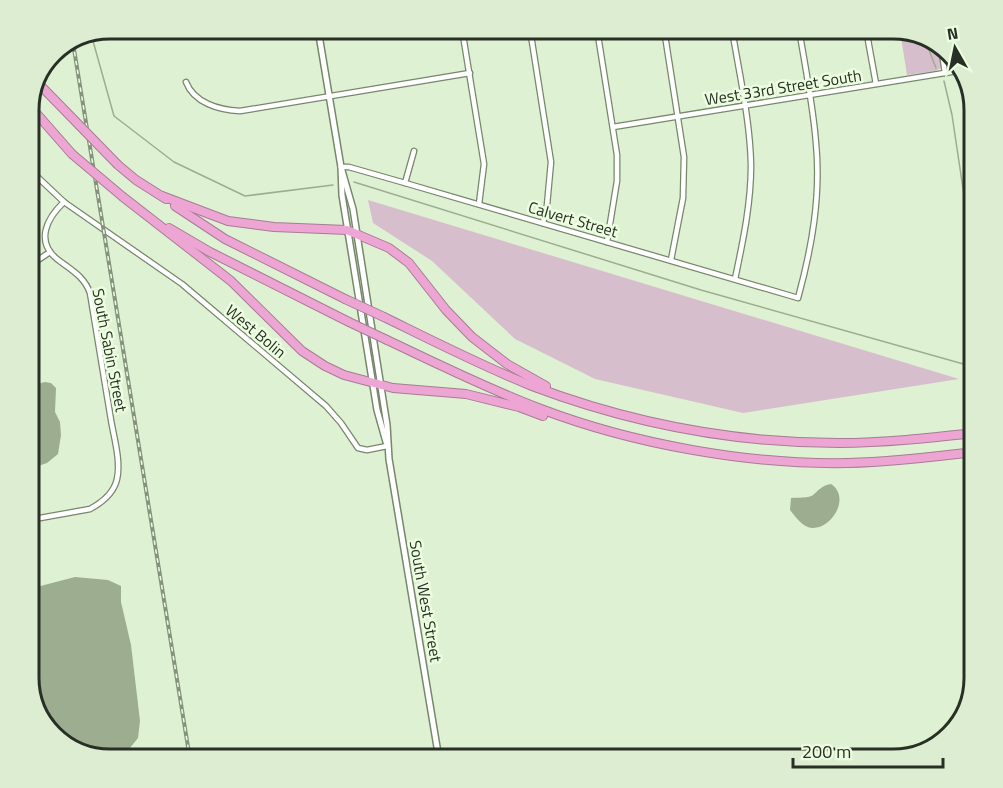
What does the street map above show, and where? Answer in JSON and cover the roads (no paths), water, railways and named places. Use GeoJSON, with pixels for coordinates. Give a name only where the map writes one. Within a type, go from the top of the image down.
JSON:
{"type":"FeatureCollection","features":[{"type":"Feature","properties":{"kind":"highway"},"geometry":{"type":"LineString","coordinates":[[43,88],[118,165],[136,180],[225,239],[496,371],[619,414],[758,439],[839,443],[964,434]]}},
{"type":"Feature","properties":{"kind":"highway"},"geometry":{"type":"LineString","coordinates":[[39,116],[72,154],[244,292],[302,351],[344,375],[381,385],[483,398],[561,421],[642,440],[718,453],[781,460],[848,463],[964,453]]}},
{"type":"Feature","properties":{"kind":"highway"},"geometry":{"type":"LineString","coordinates":[[162,196],[216,218],[243,223],[347,230],[389,248],[409,263],[458,323],[494,355],[524,374],[580,402]]}},
{"type":"Feature","properties":{"kind":"highway"},"geometry":{"type":"LineString","coordinates":[[149,217],[210,252],[387,340],[517,399],[606,431]]}},
{"type":"Feature","properties":{"kind":"street","name":"South West Street"},"geometry":{"type":"LineString","coordinates":[[320,39],[341,167],[356,233],[387,425],[387,446],[437,749]]}},
{"type":"Feature","properties":{"kind":"street"},"geometry":{"type":"LineString","coordinates":[[464,39],[484,164],[479,204]]}},
{"type":"Feature","properties":{"kind":"street"},"geometry":{"type":"LineString","coordinates":[[532,39],[551,162],[543,223]]}},
{"type":"Feature","properties":{"kind":"street"},"geometry":{"type":"LineString","coordinates":[[599,39],[617,155],[617,181],[608,242]]}},
{"type":"Feature","properties":{"kind":"street"},"geometry":{"type":"LineString","coordinates":[[666,39],[684,157],[684,188],[671,260]]}},
{"type":"Feature","properties":{"kind":"street"},"geometry":{"type":"LineString","coordinates":[[734,39],[745,105],[751,164],[745,234],[735,279]]}},
{"type":"Feature","properties":{"kind":"street"},"geometry":{"type":"LineString","coordinates":[[801,39],[810,95]]}},
{"type":"Feature","properties":{"kind":"street"},"geometry":{"type":"LineString","coordinates":[[869,39],[876,84]]}},
{"type":"Feature","properties":{"kind":"street"},"geometry":{"type":"LineString","coordinates":[[186,82],[194,95],[225,110],[259,108],[470,73]]}},
{"type":"Feature","properties":{"kind":"street","name":"West 33rd Street South"},"geometry":{"type":"LineString","coordinates":[[613,127],[925,76]]}},
{"type":"Feature","properties":{"kind":"street","name":"Calvert Street"},"geometry":{"type":"LineString","coordinates":[[341,167],[349,167],[479,204],[798,298],[812,236],[817,195],[816,144],[810,95]]}},
{"type":"Feature","properties":{"kind":"street"},"geometry":{"type":"LineString","coordinates":[[405,183],[414,151]]}},
{"type":"Feature","properties":{"kind":"street","name":"South West Street"},"geometry":{"type":"LineString","coordinates":[[341,167],[347,230],[372,382],[380,427],[387,446]]}},
{"type":"Feature","properties":{"kind":"street"},"geometry":{"type":"LineString","coordinates":[[39,178],[64,202],[46,225],[45,235],[50,252],[39,259]]}},
{"type":"Feature","properties":{"kind":"street","name":"West Bolin"},"geometry":{"type":"LineString","coordinates":[[64,202],[182,284],[326,406],[358,448],[367,450],[387,446]]}},
{"type":"Feature","properties":{"kind":"street","name":"South Sabin Street"},"geometry":{"type":"LineString","coordinates":[[39,518],[90,508],[104,500],[114,489],[118,468],[90,293],[85,282],[76,272],[50,252]]}},
{"type":"Feature","properties":{"kind":"waterway"},"geometry":{"type":"LineString","coordinates":[[93,41],[114,116],[174,162],[245,196],[333,185]]}},
{"type":"Feature","properties":{"kind":"waterway"},"geometry":{"type":"LineString","coordinates":[[944,81],[952,115],[964,195]]}},
{"type":"Feature","properties":{"kind":"waterway"},"geometry":{"type":"LineString","coordinates":[[354,182],[701,290],[964,364]]}},
{"type":"Feature","properties":{"kind":"railway"},"geometry":{"type":"LineString","coordinates":[[74,49],[188,749]]}}]}
